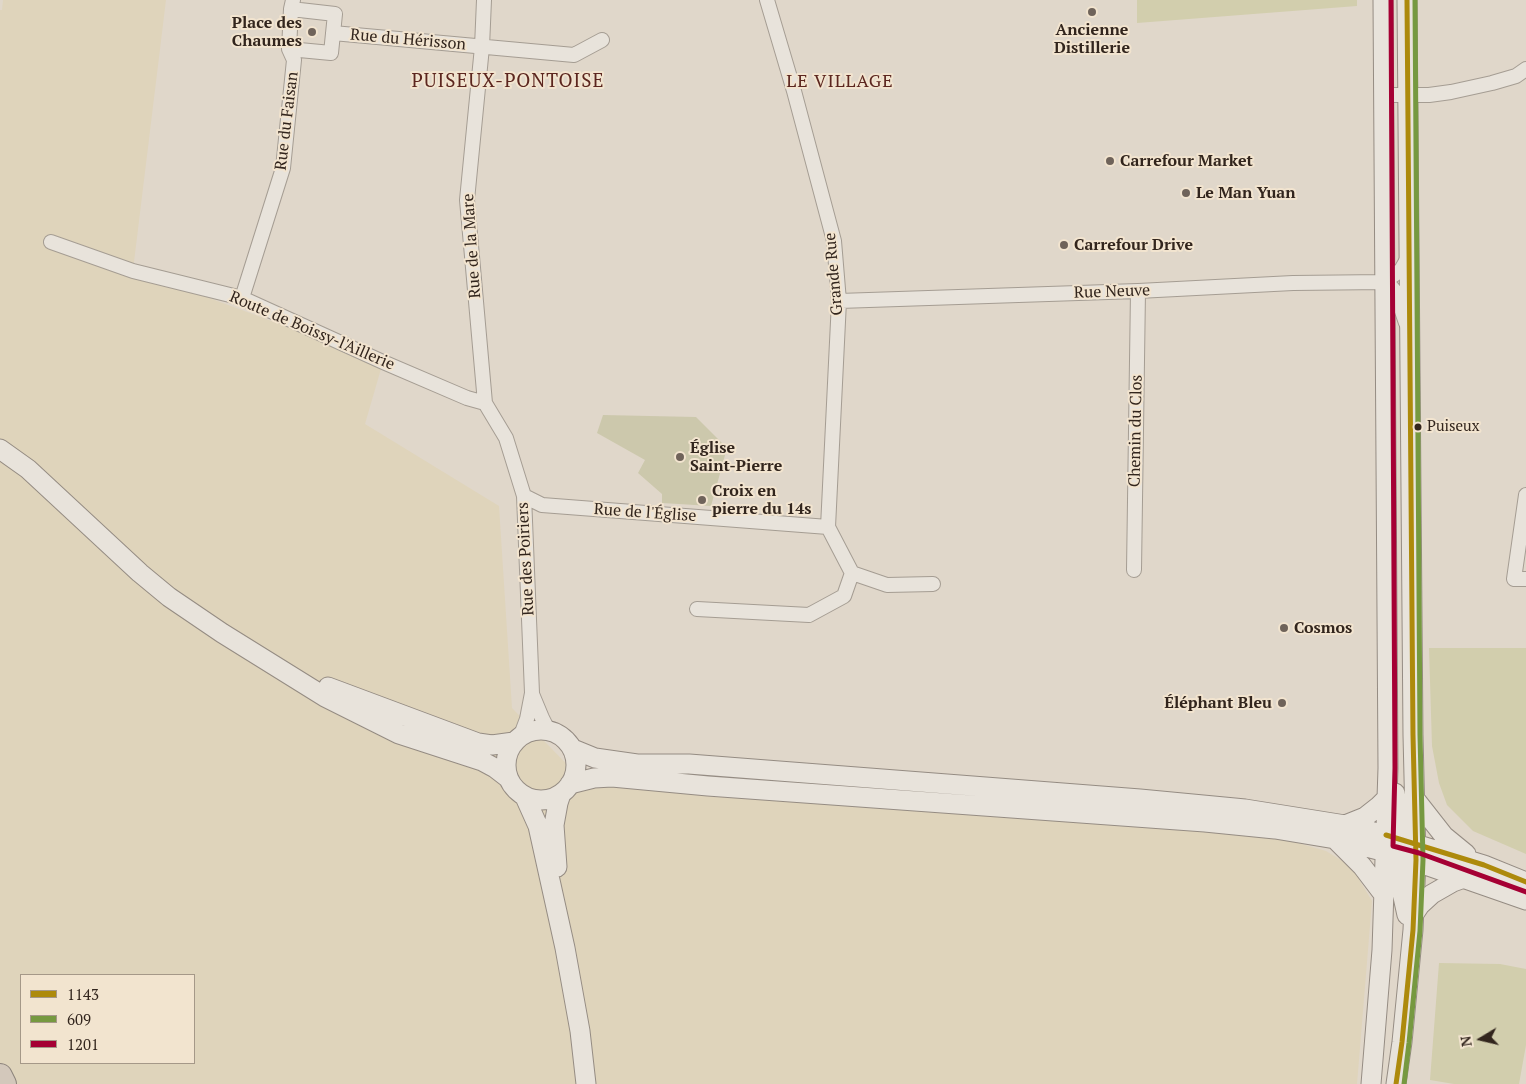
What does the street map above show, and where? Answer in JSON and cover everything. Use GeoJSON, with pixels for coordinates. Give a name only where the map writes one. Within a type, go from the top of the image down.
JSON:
{"type":"FeatureCollection","features":[{"type":"Feature","properties":{"kind":"highway"},"geometry":{"type":"LineString","coordinates":[[0,1076],[4,1084]]}},
{"type":"Feature","properties":{"kind":"main road"},"geometry":{"type":"LineString","coordinates":[[1383,0],[1388,796],[1400,847]]}},
{"type":"Feature","properties":{"kind":"main road"},"geometry":{"type":"LineString","coordinates":[[1371,1084],[1379,1000],[1384,895],[1415,800],[1407,0]]}},
{"type":"Feature","properties":{"kind":"main road"},"geometry":{"type":"LineString","coordinates":[[0,449],[28,469],[140,573],[169,597],[275,666],[325,697],[391,730],[482,761],[508,778]]}},
{"type":"Feature","properties":{"kind":"main road"},"geometry":{"type":"LineString","coordinates":[[275,666],[484,745],[517,738],[534,730],[548,730],[563,737],[573,749],[595,758],[637,764],[689,764],[1245,809],[1400,847],[1484,865]]}},
{"type":"Feature","properties":{"kind":"main road"},"geometry":{"type":"LineString","coordinates":[[517,738],[508,752],[506,760],[508,778],[513,787],[526,797],[541,800],[552,798],[566,789],[594,778],[612,777],[717,787],[1213,822],[1275,829],[1340,832],[1379,806],[1388,796]]}},
{"type":"Feature","properties":{"kind":"main road"},"geometry":{"type":"LineString","coordinates":[[565,948],[554,832],[556,811],[576,767],[573,749]]}},
{"type":"Feature","properties":{"kind":"main road"},"geometry":{"type":"LineString","coordinates":[[1388,768],[1413,922],[1402,1042],[1396,1084]]}},
{"type":"Feature","properties":{"kind":"main road"},"geometry":{"type":"LineString","coordinates":[[526,797],[538,826],[565,948],[580,1031],[586,1084]]}},
{"type":"Feature","properties":{"kind":"main road"},"geometry":{"type":"LineString","coordinates":[[1415,800],[1444,836],[1463,852],[1484,865],[1526,882]]}},
{"type":"Feature","properties":{"kind":"main road"},"geometry":{"type":"LineString","coordinates":[[1340,832],[1384,895]]}},
{"type":"Feature","properties":{"kind":"main road"},"geometry":{"type":"LineString","coordinates":[[1400,847],[1464,878],[1526,900]]}},
{"type":"Feature","properties":{"kind":"main road"},"geometry":{"type":"LineString","coordinates":[[1413,922],[1420,905],[1432,894],[1464,878]]}},
{"type":"Feature","properties":{"kind":"street","name":"Rue de la Mare"},"geometry":{"type":"LineString","coordinates":[[484,0],[482,47],[467,200],[485,403]]}},
{"type":"Feature","properties":{"kind":"street","name":"Grande Rue"},"geometry":{"type":"LineString","coordinates":[[767,0],[794,91],[834,241],[839,301],[828,527]]}},
{"type":"Feature","properties":{"kind":"street","name":"Rue du Hérisson"},"geometry":{"type":"LineString","coordinates":[[289,48],[331,53],[334,33],[335,14],[292,4]]}},
{"type":"Feature","properties":{"kind":"street","name":"Rue du Faisan"},"geometry":{"type":"LineString","coordinates":[[242,298],[283,168],[294,60],[289,48],[292,4]]}},
{"type":"Feature","properties":{"kind":"street","name":"Rue du Hérisson"},"geometry":{"type":"LineString","coordinates":[[334,33],[574,55],[602,40]]}},
{"type":"Feature","properties":{"kind":"street"},"geometry":{"type":"LineString","coordinates":[[1383,95],[1409,96],[1450,92],[1516,76],[1526,69]]}},
{"type":"Feature","properties":{"kind":"street","name":"Route de Boissy-l'Aillerie"},"geometry":{"type":"LineString","coordinates":[[51,242],[133,270],[242,298],[467,398],[485,403]]}},
{"type":"Feature","properties":{"kind":"street"},"geometry":{"type":"LineString","coordinates":[[1384,282],[1401,270],[1409,255]]}},
{"type":"Feature","properties":{"kind":"street","name":"Rue Neuve"},"geometry":{"type":"LineString","coordinates":[[839,301],[1138,292],[1293,283],[1384,282]]}},
{"type":"Feature","properties":{"kind":"street"},"geometry":{"type":"LineString","coordinates":[[1384,282],[1388,283],[1395,291],[1410,337]]}},
{"type":"Feature","properties":{"kind":"street","name":"Chemin du Clos"},"geometry":{"type":"LineString","coordinates":[[1134,570],[1138,292]]}},
{"type":"Feature","properties":{"kind":"street","name":"Rue des Poiriers"},"geometry":{"type":"LineString","coordinates":[[485,403],[506,438],[524,496],[532,693]]}},
{"type":"Feature","properties":{"kind":"street"},"geometry":{"type":"LineString","coordinates":[[1526,495],[1514,579],[1526,579]]}},
{"type":"Feature","properties":{"kind":"street","name":"Rue de l'Église"},"geometry":{"type":"LineString","coordinates":[[524,496],[542,505],[828,527]]}},
{"type":"Feature","properties":{"kind":"street"},"geometry":{"type":"LineString","coordinates":[[828,527],[852,573],[887,585],[933,584]]}},
{"type":"Feature","properties":{"kind":"street"},"geometry":{"type":"LineString","coordinates":[[697,609],[808,615],[844,596],[852,573]]}},
{"type":"Feature","properties":{"kind":"street"},"geometry":{"type":"LineString","coordinates":[[532,693],[548,730]]}},
{"type":"Feature","properties":{"kind":"street"},"geometry":{"type":"LineString","coordinates":[[517,738],[528,714],[532,693]]}},
{"type":"Feature","properties":{"kind":"shaded area"},"geometry":{"type":"Polygon","coordinates":[[[3,0],[166,0],[133,270],[383,362],[365,424],[499,506],[512,708],[587,785],[974,811],[1273,836],[1326,851],[1351,866],[1372,901],[1357,1084],[0,1084],[0,10],[2,10],[3,0]]]}},
{"type":"Feature","properties":{"kind":"shaded area"},"geometry":{"type":"Polygon","coordinates":[[[1137,0],[1357,0],[1357,6],[1137,23],[1137,0]]]}},
{"type":"Feature","properties":{"kind":"shaded area"},"geometry":{"type":"Polygon","coordinates":[[[603,415],[696,417],[727,448],[711,506],[662,503],[662,494],[638,473],[645,460],[597,433],[603,415]]]}},
{"type":"Feature","properties":{"kind":"shaded area"},"geometry":{"type":"Polygon","coordinates":[[[1429,648],[1526,648],[1526,854],[1473,831],[1447,805],[1439,783],[1432,746],[1429,648]]]}},
{"type":"Feature","properties":{"kind":"shaded area"},"geometry":{"type":"Polygon","coordinates":[[[1439,963],[1500,964],[1526,969],[1526,1045],[1519,1084],[1454,1084],[1430,1080],[1439,963]]]}},
{"type":"Feature","properties":{"kind":"transit line","name":"1201"},"geometry":{"type":"LineString","coordinates":[[1391,0],[1395,768],[1393,846],[1419,853],[1526,892]]}},
{"type":"Feature","properties":{"kind":"transit line","name":"1143"},"geometry":{"type":"LineString","coordinates":[[1396,1084],[1413,930],[1416,860],[1413,735],[1407,0]]}},
{"type":"Feature","properties":{"kind":"transit line","name":"609"},"geometry":{"type":"LineString","coordinates":[[1404,1084],[1420,931],[1423,860],[1420,735],[1415,0]]}},
{"type":"Feature","properties":{"kind":"transit line","name":"1143"},"geometry":{"type":"LineString","coordinates":[[1386,835],[1484,865],[1526,882]]}},
{"type":"Feature","properties":{"kind":"place","name":"Ancienne Distillerie"},"geometry":{"type":"Point","coordinates":[1092,12]}},
{"type":"Feature","properties":{"kind":"place","name":"Place des Chaumes"},"geometry":{"type":"Point","coordinates":[312,32]}},
{"type":"Feature","properties":{"kind":"place","name":"Carrefour Market"},"geometry":{"type":"Point","coordinates":[1110,161]}},
{"type":"Feature","properties":{"kind":"place","name":"Le Man Yuan"},"geometry":{"type":"Point","coordinates":[1186,193]}},
{"type":"Feature","properties":{"kind":"place","name":"Carrefour Drive"},"geometry":{"type":"Point","coordinates":[1064,245]}},
{"type":"Feature","properties":{"kind":"place","name":"Puiseux"},"geometry":{"type":"Point","coordinates":[1418,427]}},
{"type":"Feature","properties":{"kind":"place","name":"Église Saint-Pierre"},"geometry":{"type":"Point","coordinates":[680,457]}},
{"type":"Feature","properties":{"kind":"place","name":"Croix en pierre du 14s"},"geometry":{"type":"Point","coordinates":[702,500]}},
{"type":"Feature","properties":{"kind":"place","name":"Cosmos"},"geometry":{"type":"Point","coordinates":[1284,628]}},
{"type":"Feature","properties":{"kind":"place","name":"Éléphant Bleu"},"geometry":{"type":"Point","coordinates":[1282,703]}},
{"type":"Feature","properties":{"kind":"district","name":"PUISEUX-PONTOISE"},"geometry":{"type":"Point","coordinates":[508,82]}},
{"type":"Feature","properties":{"kind":"district","name":"LE VILLAGE"},"geometry":{"type":"Point","coordinates":[840,82]}}]}
